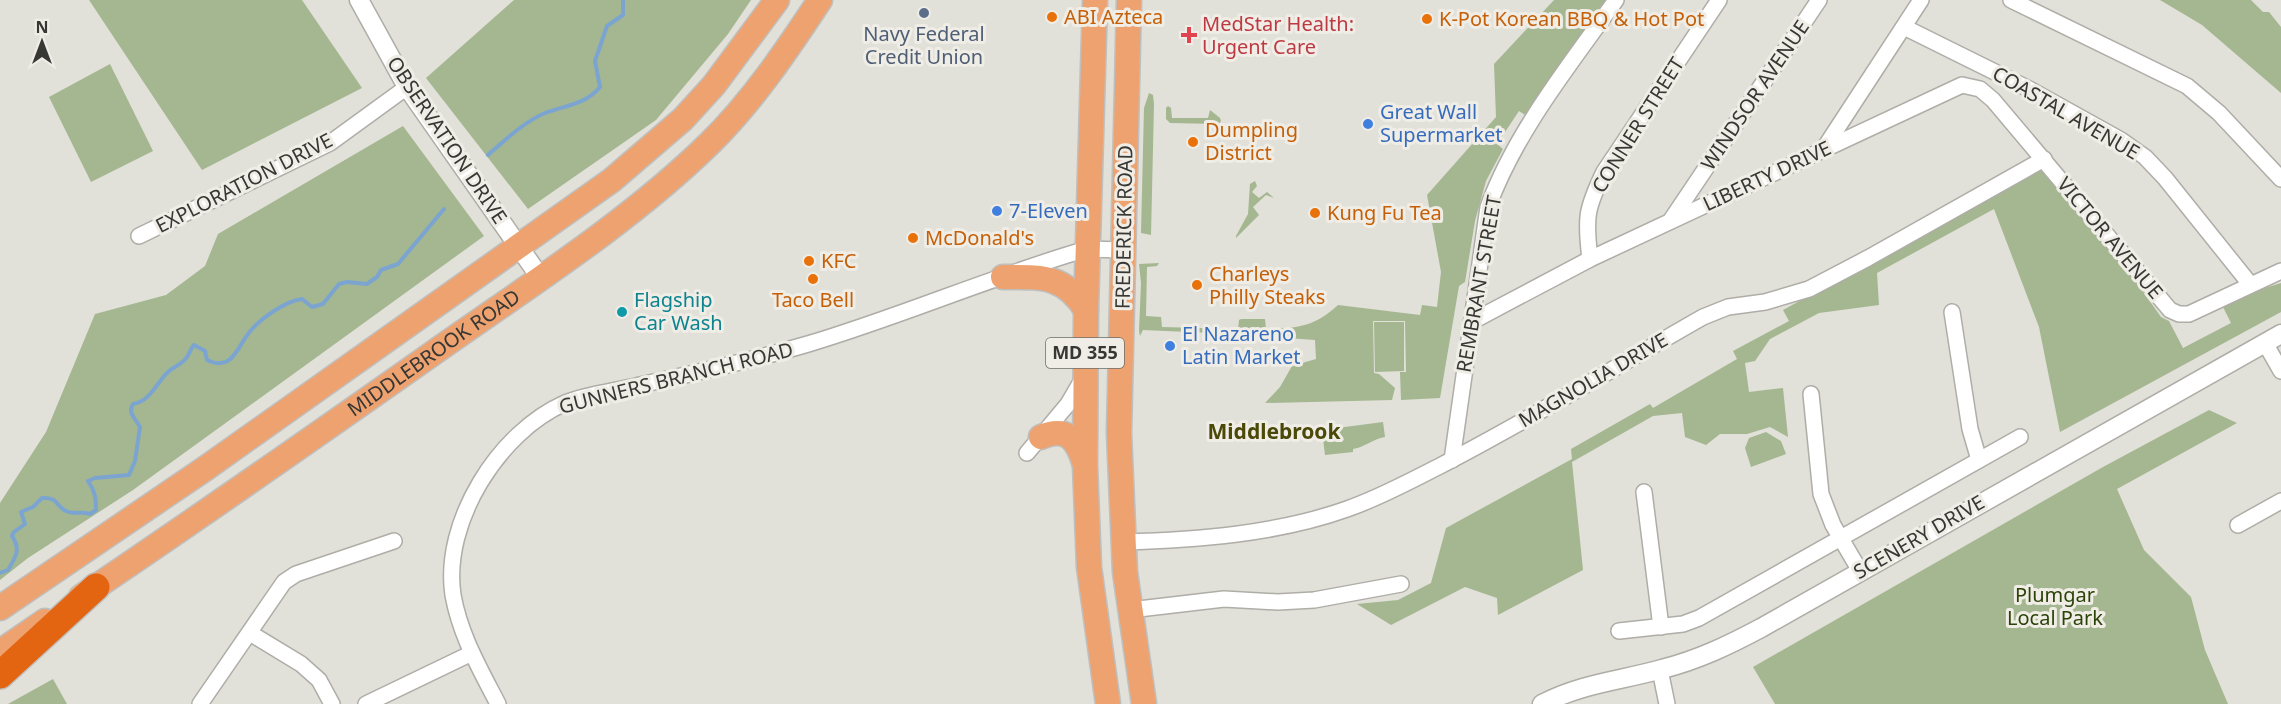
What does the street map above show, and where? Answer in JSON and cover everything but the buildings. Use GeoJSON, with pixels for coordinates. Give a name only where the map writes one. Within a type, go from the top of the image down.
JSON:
{"type":"FeatureCollection","features":[{"type":"Feature","properties":{"kind":"highway"},"geometry":{"type":"LineString","coordinates":[[0,675],[96,587]]}},
{"type":"Feature","properties":{"kind":"main road","name":"MIDDLEBROOK ROAD"},"geometry":{"type":"LineString","coordinates":[[0,608],[216,461],[612,180],[683,119],[714,85],[777,0]]}},
{"type":"Feature","properties":{"kind":"main road","name":"MIDDLEBROOK ROAD"},"geometry":{"type":"LineString","coordinates":[[0,652],[227,498],[635,208],[709,144],[742,108],[789,47],[820,0]]}},
{"type":"Feature","properties":{"kind":"main road","name":"FREDERICK ROAD"},"geometry":{"type":"LineString","coordinates":[[1095,0],[1087,249],[1085,465],[1089,567],[1108,704]]}},
{"type":"Feature","properties":{"kind":"main road","name":"FREDERICK ROAD"},"geometry":{"type":"LineString","coordinates":[[1129,0],[1119,433],[1123,542],[1144,704]]}},
{"type":"Feature","properties":{"kind":"main road"},"geometry":{"type":"LineString","coordinates":[[1003,278],[1046,278],[1056,281],[1072,291],[1086,310]]}},
{"type":"Feature","properties":{"kind":"main road"},"geometry":{"type":"LineString","coordinates":[[1034,445],[1055,432],[1069,437],[1079,450],[1085,465]]}},
{"type":"Feature","properties":{"kind":"street","name":"OBSERVATION DRIVE"},"geometry":{"type":"LineString","coordinates":[[359,0],[407,87],[540,277]]}},
{"type":"Feature","properties":{"kind":"street","name":"REMBRANT STREET"},"geometry":{"type":"LineString","coordinates":[[1452,460],[1488,207],[1499,178],[1525,130],[1616,0]]}},
{"type":"Feature","properties":{"kind":"street","name":"CONNER STREET"},"geometry":{"type":"LineString","coordinates":[[1590,259],[1586,226],[1588,210],[1604,172],[1719,0]]}},
{"type":"Feature","properties":{"kind":"street","name":"WINDSOR AVENUE"},"geometry":{"type":"LineString","coordinates":[[1671,220],[1819,0]]}},
{"type":"Feature","properties":{"kind":"street"},"geometry":{"type":"LineString","coordinates":[[1822,150],[1921,0]]}},
{"type":"Feature","properties":{"kind":"street"},"geometry":{"type":"LineString","coordinates":[[2011,0],[2187,86],[2219,113],[2281,179]]}},
{"type":"Feature","properties":{"kind":"street","name":"COASTAL AVENUE"},"geometry":{"type":"LineString","coordinates":[[1904,27],[2031,90],[2121,140],[2145,157],[2165,178],[2250,284]]}},
{"type":"Feature","properties":{"kind":"street","name":"LIBERTY DRIVE"},"geometry":{"type":"LineString","coordinates":[[1471,322],[1590,259],[1956,86],[1968,85],[1980,89],[1993,100],[2044,159]]}},
{"type":"Feature","properties":{"kind":"street","name":"EXPLORATION DRIVE"},"geometry":{"type":"LineString","coordinates":[[139,236],[330,143],[407,87]]}},
{"type":"Feature","properties":{"kind":"street","name":"VICTOR AVENUE"},"geometry":{"type":"LineString","coordinates":[[2044,159],[2170,310],[2179,314],[2189,314],[2250,284]]}},
{"type":"Feature","properties":{"kind":"street","name":"MAGNOLIA DRIVE"},"geometry":{"type":"LineString","coordinates":[[1123,542],[1241,532],[1299,523],[1348,509],[1452,460],[1703,317],[1728,307],[1765,302],[1809,289],[2044,159]]}},
{"type":"Feature","properties":{"kind":"street","name":"GUNNERS BRANCH ROAD"},"geometry":{"type":"LineString","coordinates":[[498,704],[462,634],[453,594],[453,562],[461,525],[469,502],[494,462],[521,431],[546,412],[568,402],[712,369],[807,344],[1087,249],[1123,250]]}},
{"type":"Feature","properties":{"kind":"street"},"geometry":{"type":"LineString","coordinates":[[2250,284],[2281,271]]}},
{"type":"Feature","properties":{"kind":"street"},"geometry":{"type":"LineString","coordinates":[[1952,312],[1970,429],[1979,460]]}},
{"type":"Feature","properties":{"kind":"street"},"geometry":{"type":"LineString","coordinates":[[2273,338],[2281,371]]}},
{"type":"Feature","properties":{"kind":"street","name":"SCENERY DRIVE"},"geometry":{"type":"LineString","coordinates":[[1542,704],[1571,690],[1660,670],[1715,652],[2273,338]]}},
{"type":"Feature","properties":{"kind":"street"},"geometry":{"type":"LineString","coordinates":[[1034,445],[1068,404],[1085,371]]}},
{"type":"Feature","properties":{"kind":"street"},"geometry":{"type":"LineString","coordinates":[[1811,394],[1820,490],[1828,514],[1860,571]]}},
{"type":"Feature","properties":{"kind":"street"},"geometry":{"type":"LineString","coordinates":[[1619,631],[1683,624],[1699,618],[2020,437]]}},
{"type":"Feature","properties":{"kind":"street"},"geometry":{"type":"LineString","coordinates":[[1644,492],[1660,627]]}},
{"type":"Feature","properties":{"kind":"street"},"geometry":{"type":"LineString","coordinates":[[2238,525],[2281,501]]}},
{"type":"Feature","properties":{"kind":"street"},"geometry":{"type":"LineString","coordinates":[[200,704],[284,582],[296,574],[394,541]]}},
{"type":"Feature","properties":{"kind":"street"},"geometry":{"type":"LineString","coordinates":[[1130,610],[1224,599],[1278,602],[1314,600],[1401,584]]}},
{"type":"Feature","properties":{"kind":"street"},"geometry":{"type":"LineString","coordinates":[[250,633],[301,664],[319,680],[332,704]]}},
{"type":"Feature","properties":{"kind":"street"},"geometry":{"type":"LineString","coordinates":[[366,704],[472,653]]}},
{"type":"Feature","properties":{"kind":"street"},"geometry":{"type":"LineString","coordinates":[[1660,670],[1667,704]]}},
{"type":"Feature","properties":{"kind":"green space"},"geometry":{"type":"Polygon","coordinates":[[[89,0],[302,0],[362,88],[202,170],[89,0]]]}},
{"type":"Feature","properties":{"kind":"green space"},"geometry":{"type":"Polygon","coordinates":[[[514,0],[751,0],[728,34],[656,120],[528,209],[426,78],[514,0]]]}},
{"type":"Feature","properties":{"kind":"green space"},"geometry":{"type":"Polygon","coordinates":[[[1554,0],[1608,0],[1527,116],[1519,111],[1497,144],[1503,149],[1486,181],[1475,221],[1465,282],[1459,286],[1440,398],[1401,400],[1400,372],[1406,372],[1405,321],[1373,321],[1374,373],[1379,374],[1395,388],[1392,400],[1265,403],[1280,387],[1292,366],[1316,359],[1315,340],[1143,330],[1140,336],[1139,264],[1159,263],[1157,266],[1147,267],[1146,316],[1161,317],[1162,327],[1238,329],[1241,319],[1265,319],[1266,329],[1287,328],[1313,322],[1338,305],[1420,315],[1422,305],[1437,307],[1441,272],[1427,195],[1496,117],[1494,64],[1554,0]]]}},
{"type":"Feature","properties":{"kind":"green space"},"geometry":{"type":"Polygon","coordinates":[[[2160,0],[2251,0],[2263,12],[2269,12],[2281,27],[2281,93],[2202,25],[2160,0]]]}},
{"type":"Feature","properties":{"kind":"green space"},"geometry":{"type":"Polygon","coordinates":[[[110,64],[153,151],[91,182],[49,97],[110,64]]]}},
{"type":"Feature","properties":{"kind":"green space"},"geometry":{"type":"Polygon","coordinates":[[[1149,93],[1153,95],[1154,104],[1151,235],[1141,233],[1144,108],[1149,93]]]}},
{"type":"Feature","properties":{"kind":"green space"},"geometry":{"type":"Polygon","coordinates":[[[1168,106],[1171,108],[1172,118],[1208,118],[1210,110],[1221,121],[1219,124],[1170,123],[1166,119],[1168,106]]]}},
{"type":"Feature","properties":{"kind":"green space"},"geometry":{"type":"Polygon","coordinates":[[[403,126],[484,236],[133,490],[28,558],[0,580],[0,503],[46,432],[95,314],[166,295],[205,266],[218,234],[403,126]]]}},
{"type":"Feature","properties":{"kind":"green space"},"geometry":{"type":"Polygon","coordinates":[[[2044,168],[2139,286],[2161,317],[2169,321],[2183,348],[2231,323],[2223,307],[2252,292],[2281,283],[2281,312],[2060,432],[2039,327],[1994,209],[1877,273],[1879,305],[1819,313],[1770,339],[1755,361],[1745,363],[1749,392],[1783,388],[1788,437],[1770,427],[1747,434],[1720,434],[1706,445],[1685,437],[1682,413],[1653,416],[1572,462],[1583,570],[1498,615],[1497,598],[1465,587],[1391,625],[1357,604],[1398,600],[1431,583],[1446,528],[1572,459],[1571,449],[1650,404],[1653,408],[1737,359],[1733,351],[1789,321],[1783,310],[2044,168]]]}},
{"type":"Feature","properties":{"kind":"green space"},"geometry":{"type":"Polygon","coordinates":[[[1255,181],[1257,186],[1252,192],[1259,198],[1267,192],[1274,198],[1266,195],[1253,207],[1259,215],[1236,238],[1248,214],[1250,184],[1255,181]]]}},
{"type":"Feature","properties":{"kind":"green space"},"geometry":{"type":"Polygon","coordinates":[[[1374,322],[1404,322],[1404,371],[1375,372],[1374,322]]]}},
{"type":"Feature","properties":{"kind":"green space","name":"Plumgar Local Park"},"geometry":{"type":"Polygon","coordinates":[[[2209,410],[2237,423],[2117,489],[2144,550],[2191,597],[2205,650],[2228,704],[1775,704],[1753,667],[2103,467],[2209,410]]]}},
{"type":"Feature","properties":{"kind":"green space"},"geometry":{"type":"Polygon","coordinates":[[[1383,422],[1385,437],[1353,449],[1353,452],[1325,455],[1322,430],[1383,422]]]}},
{"type":"Feature","properties":{"kind":"green space"},"geometry":{"type":"Polygon","coordinates":[[[1766,432],[1781,441],[1786,454],[1751,467],[1745,448],[1749,438],[1766,432]]]}},
{"type":"Feature","properties":{"kind":"green space"},"geometry":{"type":"Polygon","coordinates":[[[53,679],[67,704],[8,704],[53,679]]]}},
{"type":"Feature","properties":{"kind":"waterway"},"geometry":{"type":"LineString","coordinates":[[488,155],[530,121],[545,113],[582,101],[600,87],[595,61],[607,26],[623,15],[623,0]]}},
{"type":"Feature","properties":{"kind":"waterway"},"geometry":{"type":"LineString","coordinates":[[0,573],[8,570],[15,557],[17,549],[12,536],[25,524],[21,512],[33,507],[42,498],[47,498],[54,500],[69,512],[90,514],[96,510],[96,502],[94,491],[88,481],[95,478],[129,475],[135,461],[140,427],[131,407],[149,395],[168,372],[185,360],[194,345],[205,351],[207,360],[215,363],[228,361],[252,329],[280,307],[302,299],[312,307],[323,304],[339,284],[347,282],[367,284],[377,277],[381,270],[398,264],[444,209]]}},
{"type":"Feature","properties":{"kind":"place","name":"Navy Federal Credit Union"},"geometry":{"type":"Point","coordinates":[924,13]}},
{"type":"Feature","properties":{"kind":"place","name":"ABI Azteca"},"geometry":{"type":"Point","coordinates":[1052,17]}},
{"type":"Feature","properties":{"kind":"place","name":"K-Pot Korean BBQ & Hot Pot"},"geometry":{"type":"Point","coordinates":[1427,19]}},
{"type":"Feature","properties":{"kind":"place","name":"MedStar Health: Urgent Care"},"geometry":{"type":"Point","coordinates":[1189,35]}},
{"type":"Feature","properties":{"kind":"place","name":"Great Wall Supermarket"},"geometry":{"type":"Point","coordinates":[1368,124]}},
{"type":"Feature","properties":{"kind":"place","name":"Dumpling District"},"geometry":{"type":"Point","coordinates":[1193,142]}},
{"type":"Feature","properties":{"kind":"place","name":"7-Eleven"},"geometry":{"type":"Point","coordinates":[997,211]}},
{"type":"Feature","properties":{"kind":"place","name":"Kung Fu Tea"},"geometry":{"type":"Point","coordinates":[1315,213]}},
{"type":"Feature","properties":{"kind":"place","name":"McDonald's"},"geometry":{"type":"Point","coordinates":[913,238]}},
{"type":"Feature","properties":{"kind":"place","name":"KFC"},"geometry":{"type":"Point","coordinates":[809,261]}},
{"type":"Feature","properties":{"kind":"place","name":"Taco Bell"},"geometry":{"type":"Point","coordinates":[813,279]}},
{"type":"Feature","properties":{"kind":"place","name":"Charleys Philly Steaks"},"geometry":{"type":"Point","coordinates":[1197,285]}},
{"type":"Feature","properties":{"kind":"place","name":"Flagship Car Wash"},"geometry":{"type":"Point","coordinates":[622,312]}},
{"type":"Feature","properties":{"kind":"place","name":"El Nazareno Latin Market"},"geometry":{"type":"Point","coordinates":[1170,346]}},
{"type":"Feature","properties":{"kind":"district","name":"Middlebrook"},"geometry":{"type":"Point","coordinates":[1274,432]}}]}
